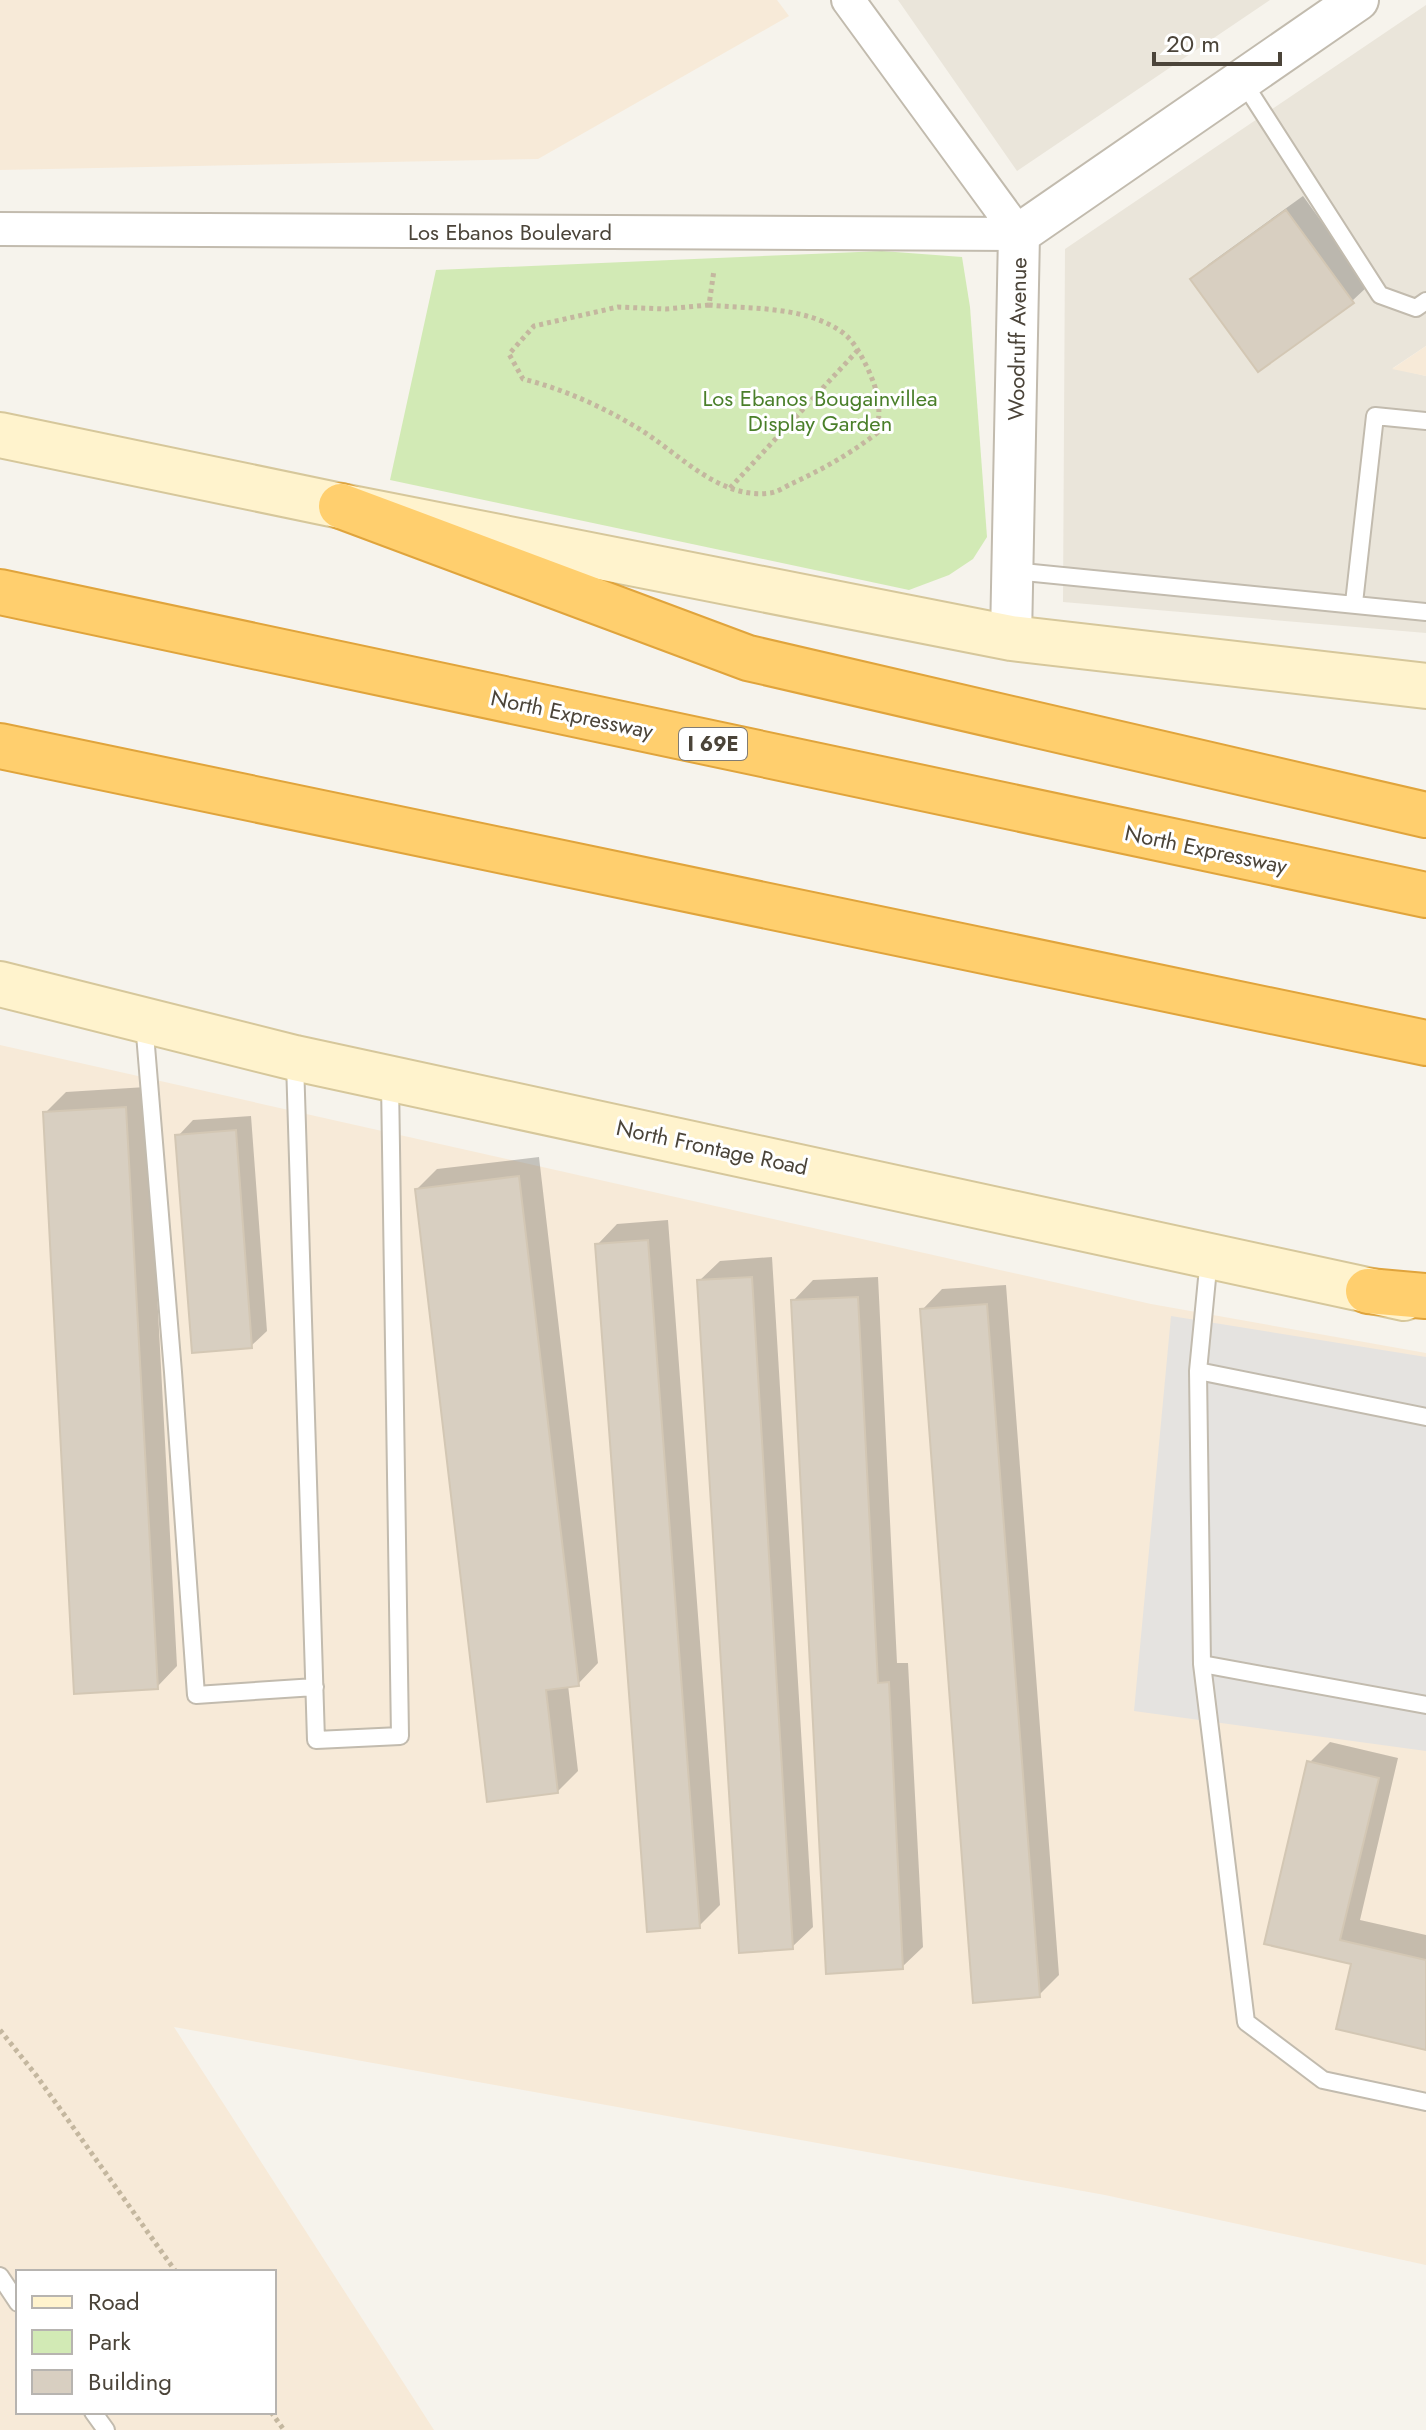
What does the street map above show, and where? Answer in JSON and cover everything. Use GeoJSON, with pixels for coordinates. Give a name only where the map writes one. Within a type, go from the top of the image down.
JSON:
{"type":"FeatureCollection","features":[{"type":"Feature","properties":{"kind":"highway"},"geometry":{"type":"LineString","coordinates":[[341,506],[748,658],[1426,815]]}},
{"type":"Feature","properties":{"kind":"highway","name":"North Expressway"},"geometry":{"type":"LineString","coordinates":[[0,592],[1426,895]]}},
{"type":"Feature","properties":{"kind":"highway"},"geometry":{"type":"LineString","coordinates":[[0,746],[1426,1043]]}},
{"type":"Feature","properties":{"kind":"highway"},"geometry":{"type":"LineString","coordinates":[[1368,1291],[1426,1296]]}},
{"type":"Feature","properties":{"kind":"main road"},"geometry":{"type":"LineString","coordinates":[[0,435],[341,506],[1011,638],[1426,686]]}},
{"type":"Feature","properties":{"kind":"main road","name":"North Frontage Road"},"geometry":{"type":"LineString","coordinates":[[0,984],[295,1058],[390,1076],[1426,1303]]}},
{"type":"Feature","properties":{"kind":"street","name":"Woodruff Avenue"},"geometry":{"type":"LineString","coordinates":[[848,0],[1019,234],[1011,638]]}},
{"type":"Feature","properties":{"kind":"street"},"geometry":{"type":"LineString","coordinates":[[1019,234],[1358,0]]}},
{"type":"Feature","properties":{"kind":"street","name":"Los Ebanos Boulevard"},"geometry":{"type":"LineString","coordinates":[[0,229],[1019,234]]}},
{"type":"Feature","properties":{"kind":"lane"},"geometry":{"type":"LineString","coordinates":[[1242,80],[1380,295],[1416,308],[1426,301]]}},
{"type":"Feature","properties":{"kind":"lane"},"geometry":{"type":"LineString","coordinates":[[1354,603],[1375,416],[1426,421]]}},
{"type":"Feature","properties":{"kind":"lane"},"geometry":{"type":"LineString","coordinates":[[1013,571],[1426,612]]}},
{"type":"Feature","properties":{"kind":"lane"},"geometry":{"type":"LineString","coordinates":[[144,1019],[196,1695],[315,1687]]}},
{"type":"Feature","properties":{"kind":"lane"},"geometry":{"type":"LineString","coordinates":[[295,1058],[316,1740],[400,1736],[390,1076]]}},
{"type":"Feature","properties":{"kind":"lane"},"geometry":{"type":"LineString","coordinates":[[1209,1256],[1198,1371],[1202,1664],[1246,2022],[1323,2080],[1426,2102]]}},
{"type":"Feature","properties":{"kind":"lane"},"geometry":{"type":"LineString","coordinates":[[1198,1371],[1426,1417]]}},
{"type":"Feature","properties":{"kind":"lane"},"geometry":{"type":"LineString","coordinates":[[1202,1664],[1426,1705]]}},
{"type":"Feature","properties":{"kind":"lane"},"geometry":{"type":"LineString","coordinates":[[0,2276],[16,2300]]}},
{"type":"Feature","properties":{"kind":"path"},"geometry":{"type":"LineString","coordinates":[[709,305],[719,233]]}},
{"type":"Feature","properties":{"kind":"path"},"geometry":{"type":"LineString","coordinates":[[709,305],[792,313],[842,332],[858,350],[878,397],[881,408],[877,433],[847,456],[772,493],[744,493],[714,482],[661,443],[599,406],[523,379],[509,354],[534,326],[618,307],[666,309],[709,305]]}},
{"type":"Feature","properties":{"kind":"path"},"geometry":{"type":"LineString","coordinates":[[730,488],[858,350]]}},
{"type":"Feature","properties":{"kind":"path"},"geometry":{"type":"LineString","coordinates":[[0,2030],[55,2099],[175,2270]]}},
{"type":"Feature","properties":{"kind":"shaded area"},"geometry":{"type":"Polygon","coordinates":[[[0,0],[777,0],[789,16],[538,159],[0,170],[0,0]]]}},
{"type":"Feature","properties":{"kind":"shaded area"},"geometry":{"type":"Polygon","coordinates":[[[898,0],[1270,0],[1017,171],[898,0]]]}},
{"type":"Feature","properties":{"kind":"shaded area"},"geometry":{"type":"Polygon","coordinates":[[[1426,5],[1426,346],[1393,368],[1426,376],[1426,633],[1063,602],[1065,249],[1426,5]]]}},
{"type":"Feature","properties":{"kind":"shaded area"},"geometry":{"type":"Polygon","coordinates":[[[1426,346],[1426,376],[1392,369],[1426,346]]]}},
{"type":"Feature","properties":{"kind":"shaded area"},"geometry":{"type":"Polygon","coordinates":[[[0,1045],[1151,1304],[1426,1353],[1426,2265],[1105,2195],[174,2027],[434,2430],[0,2430],[0,1045]]]}},
{"type":"Feature","properties":{"kind":"shaded area"},"geometry":{"type":"Polygon","coordinates":[[[1171,1316],[1426,1357],[1426,1751],[1134,1711],[1171,1316]]]}},
{"type":"Feature","properties":{"kind":"green space","name":"Los Ebanos Bougainvillea Display Garden"},"geometry":{"type":"Polygon","coordinates":[[[882,251],[962,257],[970,307],[987,537],[973,559],[949,575],[909,590],[390,480],[436,270],[882,251]]]}},
{"type":"Feature","properties":{"kind":"building"},"geometry":{"type":"Polygon","coordinates":[[[1286,210],[1354,303],[1258,372],[1190,279],[1286,210]]]}},
{"type":"Feature","properties":{"kind":"building"},"geometry":{"type":"Polygon","coordinates":[[[126,1107],[158,1689],[74,1694],[43,1112],[126,1107]]]}},
{"type":"Feature","properties":{"kind":"building"},"geometry":{"type":"Polygon","coordinates":[[[236,1130],[252,1348],[192,1353],[175,1135],[236,1130]]]}},
{"type":"Feature","properties":{"kind":"building"},"geometry":{"type":"Polygon","coordinates":[[[519,1176],[579,1686],[546,1690],[558,1793],[487,1802],[415,1189],[519,1176]]]}},
{"type":"Feature","properties":{"kind":"building"},"geometry":{"type":"Polygon","coordinates":[[[648,1240],[700,1928],[647,1932],[595,1244],[648,1240]]]}},
{"type":"Feature","properties":{"kind":"building"},"geometry":{"type":"Polygon","coordinates":[[[752,1277],[793,1949],[739,1953],[697,1280],[752,1277]]]}},
{"type":"Feature","properties":{"kind":"building"},"geometry":{"type":"Polygon","coordinates":[[[858,1297],[878,1683],[889,1682],[903,1969],[826,1974],[791,1300],[858,1297]]]}},
{"type":"Feature","properties":{"kind":"building"},"geometry":{"type":"Polygon","coordinates":[[[987,1304],[1040,1997],[973,2003],[920,1309],[987,1304]]]}},
{"type":"Feature","properties":{"kind":"building"},"geometry":{"type":"Polygon","coordinates":[[[1307,1761],[1379,1778],[1340,1940],[1426,1960],[1426,2050],[1336,2029],[1351,1964],[1264,1944],[1307,1761]]]}}]}
